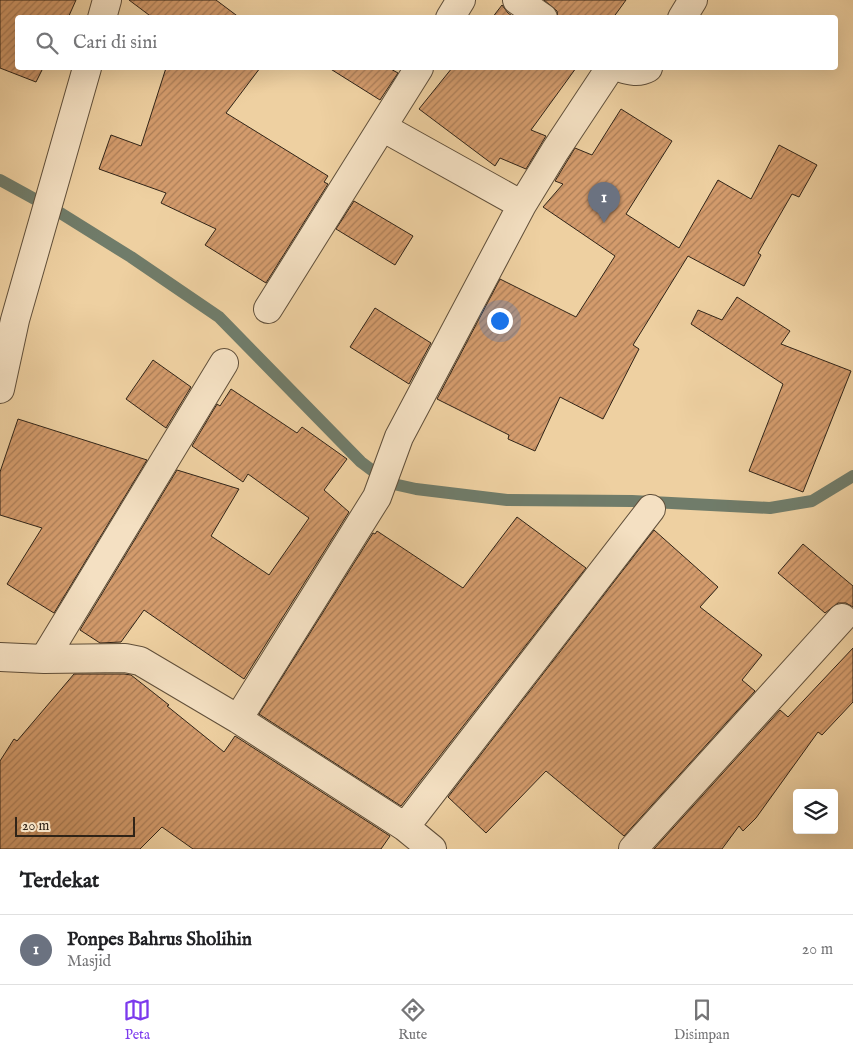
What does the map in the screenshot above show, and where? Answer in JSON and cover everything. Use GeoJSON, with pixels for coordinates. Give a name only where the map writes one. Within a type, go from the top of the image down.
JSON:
{"type":"FeatureCollection","features":[{"type":"Feature","properties":{"kind":"street"},"geometry":{"type":"LineString","coordinates":[[103,15],[107,0]]}},
{"type":"Feature","properties":{"kind":"street"},"geometry":{"type":"LineString","coordinates":[[452,15],[461,0]]}},
{"type":"Feature","properties":{"kind":"street"},"geometry":{"type":"LineString","coordinates":[[517,0],[539,15]]}},
{"type":"Feature","properties":{"kind":"street"},"geometry":{"type":"LineString","coordinates":[[684,15],[693,0]]}},
{"type":"Feature","properties":{"kind":"street"},"geometry":{"type":"LineString","coordinates":[[0,389],[15,320],[86,70]]}},
{"type":"Feature","properties":{"kind":"street"},"geometry":{"type":"LineString","coordinates":[[268,309],[418,70]]}},
{"type":"Feature","properties":{"kind":"street"},"geometry":{"type":"LineString","coordinates":[[238,718],[377,497],[399,437],[522,205],[609,70]]}},
{"type":"Feature","properties":{"kind":"street"},"geometry":{"type":"LineString","coordinates":[[628,70],[643,70]]}},
{"type":"Feature","properties":{"kind":"street"},"geometry":{"type":"LineString","coordinates":[[382,127],[522,205]]}},
{"type":"Feature","properties":{"kind":"street"},"geometry":{"type":"LineString","coordinates":[[44,659],[224,363]]}},
{"type":"Feature","properties":{"kind":"street"},"geometry":{"type":"LineString","coordinates":[[405,826],[651,509]]}},
{"type":"Feature","properties":{"kind":"street"},"geometry":{"type":"LineString","coordinates":[[633,849],[842,618]]}},
{"type":"Feature","properties":{"kind":"street"},"geometry":{"type":"LineString","coordinates":[[0,657],[44,659],[125,658],[140,661],[238,718],[405,826],[432,849]]}},
{"type":"Feature","properties":{"kind":"building"},"geometry":{"type":"Polygon","coordinates":[[[0,0],[76,0],[69,15],[15,15],[15,70],[42,70],[36,82],[0,68],[0,0]]]}},
{"type":"Feature","properties":{"kind":"building"},"geometry":{"type":"Polygon","coordinates":[[[129,0],[216,0],[236,15],[149,15],[129,0]]]}},
{"type":"Feature","properties":{"kind":"building"},"geometry":{"type":"Polygon","coordinates":[[[544,0],[626,0],[615,15],[558,15],[557,11],[544,0]]]}},
{"type":"Feature","properties":{"kind":"building"},"geometry":{"type":"Polygon","coordinates":[[[502,5],[511,15],[494,15],[502,5]]]}},
{"type":"Feature","properties":{"kind":"building"},"geometry":{"type":"Polygon","coordinates":[[[165,70],[258,70],[226,113],[328,176],[324,182],[328,184],[266,283],[205,245],[216,229],[161,203],[166,193],[99,169],[111,135],[141,146],[165,70]]]}},
{"type":"Feature","properties":{"kind":"building"},"geometry":{"type":"Polygon","coordinates":[[[332,70],[393,70],[398,73],[380,100],[332,70]]]}},
{"type":"Feature","properties":{"kind":"building"},"geometry":{"type":"Polygon","coordinates":[[[450,70],[575,70],[531,130],[546,136],[526,169],[500,158],[495,166],[419,109],[450,70]]]}},
{"type":"Feature","properties":{"kind":"building"},"geometry":{"type":"Polygon","coordinates":[[[621,109],[672,141],[626,214],[679,248],[718,180],[751,199],[779,145],[817,165],[799,197],[792,194],[758,253],[761,255],[744,286],[688,256],[633,345],[639,349],[603,419],[560,397],[535,451],[508,439],[509,435],[437,399],[500,279],[576,317],[615,256],[543,207],[563,184],[555,181],[575,148],[592,155],[621,109]]]}},
{"type":"Feature","properties":{"kind":"building"},"geometry":{"type":"Polygon","coordinates":[[[354,201],[413,236],[395,265],[336,229],[354,201]]]}},
{"type":"Feature","properties":{"kind":"building"},"geometry":{"type":"Polygon","coordinates":[[[737,297],[790,331],[781,344],[851,371],[803,492],[749,471],[783,384],[691,324],[698,310],[722,320],[737,297]]]}},
{"type":"Feature","properties":{"kind":"building"},"geometry":{"type":"Polygon","coordinates":[[[375,308],[431,343],[409,384],[350,347],[375,308]]]}},
{"type":"Feature","properties":{"kind":"building"},"geometry":{"type":"Polygon","coordinates":[[[153,360],[191,387],[166,428],[126,399],[153,360]]]}},
{"type":"Feature","properties":{"kind":"building"},"geometry":{"type":"Polygon","coordinates":[[[231,389],[297,433],[302,427],[347,459],[324,490],[349,512],[244,679],[144,610],[121,642],[100,643],[80,630],[177,470],[239,489],[211,536],[269,575],[309,518],[248,474],[243,482],[192,446],[217,404],[220,406],[231,389]]]}},
{"type":"Feature","properties":{"kind":"building"},"geometry":{"type":"Polygon","coordinates":[[[18,419],[147,460],[54,613],[7,584],[42,528],[0,515],[0,472],[18,419]]]}},
{"type":"Feature","properties":{"kind":"building"},"geometry":{"type":"Polygon","coordinates":[[[517,517],[586,568],[401,806],[259,714],[373,533],[375,534],[377,531],[463,588],[517,517]]]}},
{"type":"Feature","properties":{"kind":"building"},"geometry":{"type":"Polygon","coordinates":[[[654,530],[718,587],[700,607],[762,655],[742,680],[755,691],[624,836],[546,771],[486,833],[448,797],[654,530]]]}},
{"type":"Feature","properties":{"kind":"building"},"geometry":{"type":"Polygon","coordinates":[[[803,544],[853,586],[853,607],[846,603],[838,603],[825,613],[778,573],[803,544]]]}},
{"type":"Feature","properties":{"kind":"building"},"geometry":{"type":"Polygon","coordinates":[[[853,648],[853,702],[822,735],[818,732],[756,818],[743,831],[739,826],[722,849],[654,849],[780,710],[788,717],[853,648]]]}},
{"type":"Feature","properties":{"kind":"building"},"geometry":{"type":"Polygon","coordinates":[[[74,674],[131,675],[224,752],[235,736],[390,836],[381,849],[193,849],[162,827],[140,849],[0,849],[0,761],[14,739],[17,741],[74,674]]]}},
{"type":"Feature","properties":{"kind":"waterway"},"geometry":{"type":"LineString","coordinates":[[0,180],[62,214],[131,257],[219,317],[361,462],[389,483],[416,489],[507,500],[632,501],[770,508],[812,501],[853,476]]}},
{"type":"Feature","properties":{"kind":"place","name":"Ponpes Bahrus Sholihin"},"geometry":{"type":"Point","coordinates":[604,223]}}]}
